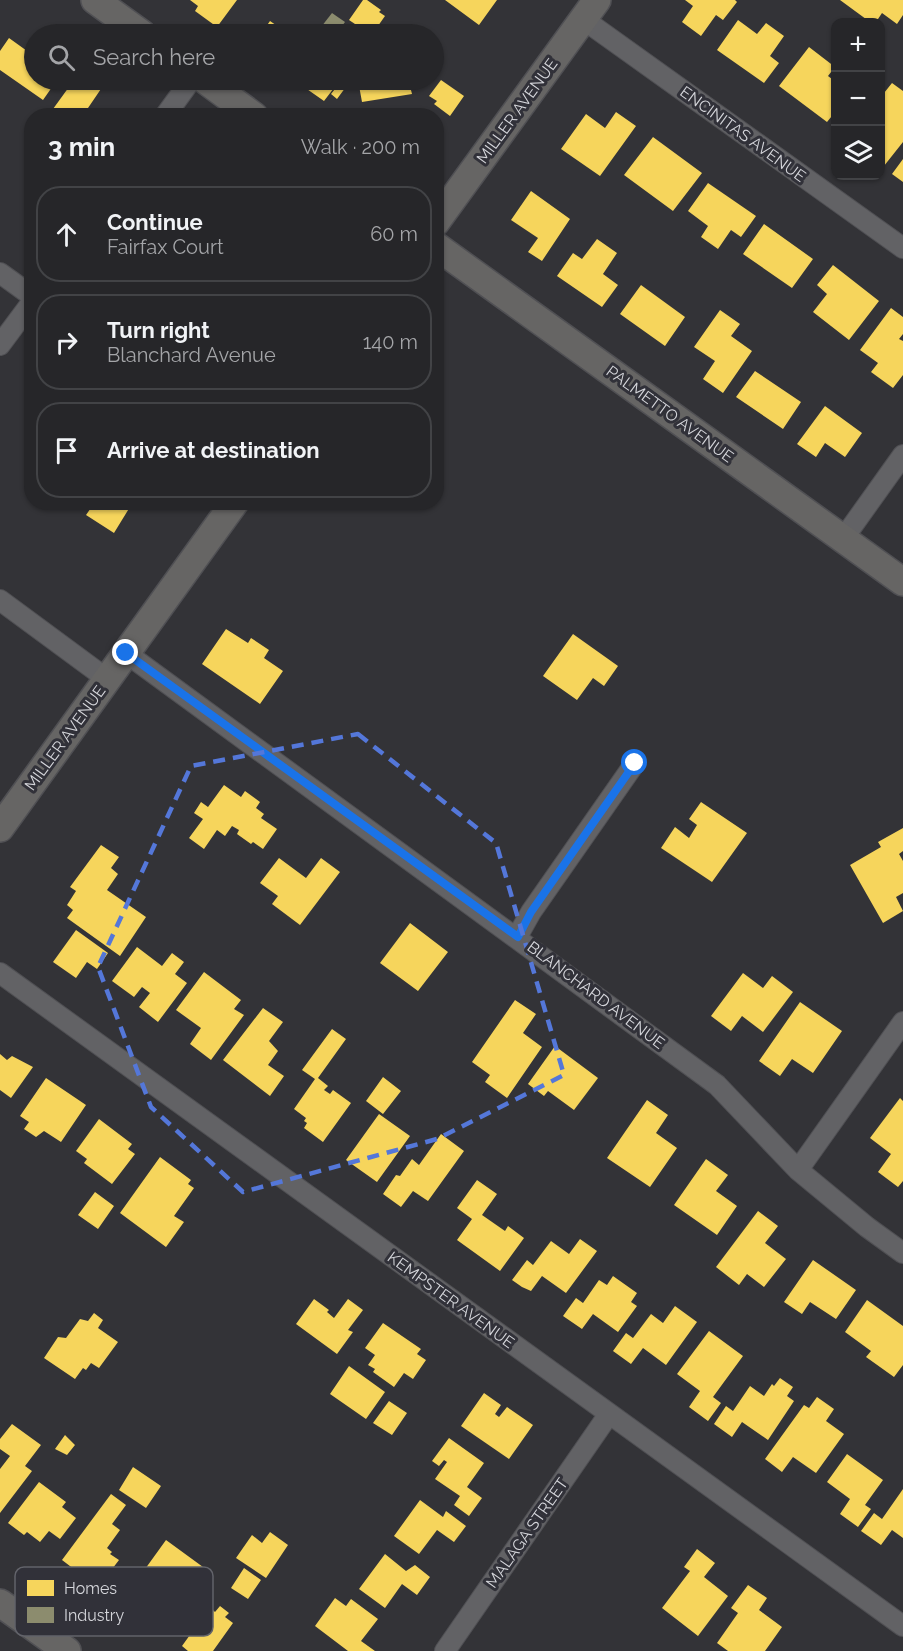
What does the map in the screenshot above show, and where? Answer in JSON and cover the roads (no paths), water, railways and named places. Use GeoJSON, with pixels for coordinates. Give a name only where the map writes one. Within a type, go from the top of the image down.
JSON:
{"type":"FeatureCollection","features":[{"type":"Feature","properties":{"kind":"street"},"geometry":{"type":"LineString","coordinates":[[95,0],[128,24]]}},
{"type":"Feature","properties":{"kind":"street","name":"MILLER AVENUE"},"geometry":{"type":"LineString","coordinates":[[444,211],[590,9]]}},
{"type":"Feature","properties":{"kind":"street","name":"ENCINITAS AVENUE"},"geometry":{"type":"LineString","coordinates":[[590,9],[903,248]]}},
{"type":"Feature","properties":{"kind":"street"},"geometry":{"type":"LineString","coordinates":[[171,108],[184,90]]}},
{"type":"Feature","properties":{"kind":"street"},"geometry":{"type":"LineString","coordinates":[[219,90],[244,108]]}},
{"type":"Feature","properties":{"kind":"street","name":"PALMETTO AVENUE"},"geometry":{"type":"LineString","coordinates":[[444,252],[903,582]]}},
{"type":"Feature","properties":{"kind":"street"},"geometry":{"type":"LineString","coordinates":[[0,273],[24,290]]}},
{"type":"Feature","properties":{"kind":"street"},"geometry":{"type":"LineString","coordinates":[[0,345],[24,313]]}},
{"type":"Feature","properties":{"kind":"street"},"geometry":{"type":"LineString","coordinates":[[843,539],[903,455]]}},
{"type":"Feature","properties":{"kind":"street","name":"MILLER AVENUE"},"geometry":{"type":"LineString","coordinates":[[0,828],[228,510]]}},
{"type":"Feature","properties":{"kind":"street"},"geometry":{"type":"LineString","coordinates":[[0,600],[107,679]]}},
{"type":"Feature","properties":{"kind":"street","name":"BLANCHARD AVENUE"},"geometry":{"type":"LineString","coordinates":[[126,653],[518,937],[717,1085],[798,1170],[867,1227],[903,1253]]}},
{"type":"Feature","properties":{"kind":"street"},"geometry":{"type":"LineString","coordinates":[[518,937],[531,912],[635,763]]}},
{"type":"Feature","properties":{"kind":"street","name":"KEMPSTER AVENUE"},"geometry":{"type":"LineString","coordinates":[[0,973],[903,1626]]}},
{"type":"Feature","properties":{"kind":"street"},"geometry":{"type":"LineString","coordinates":[[798,1170],[903,1022]]}},
{"type":"Feature","properties":{"kind":"street","name":"MALAGA STREET"},"geometry":{"type":"LineString","coordinates":[[445,1651],[609,1414]]}},
{"type":"Feature","properties":{"kind":"street"},"geometry":{"type":"LineString","coordinates":[[0,1603],[15,1614]]}},
{"type":"Feature","properties":{"kind":"street"},"geometry":{"type":"LineString","coordinates":[[44,1636],[62,1650]]}}]}
